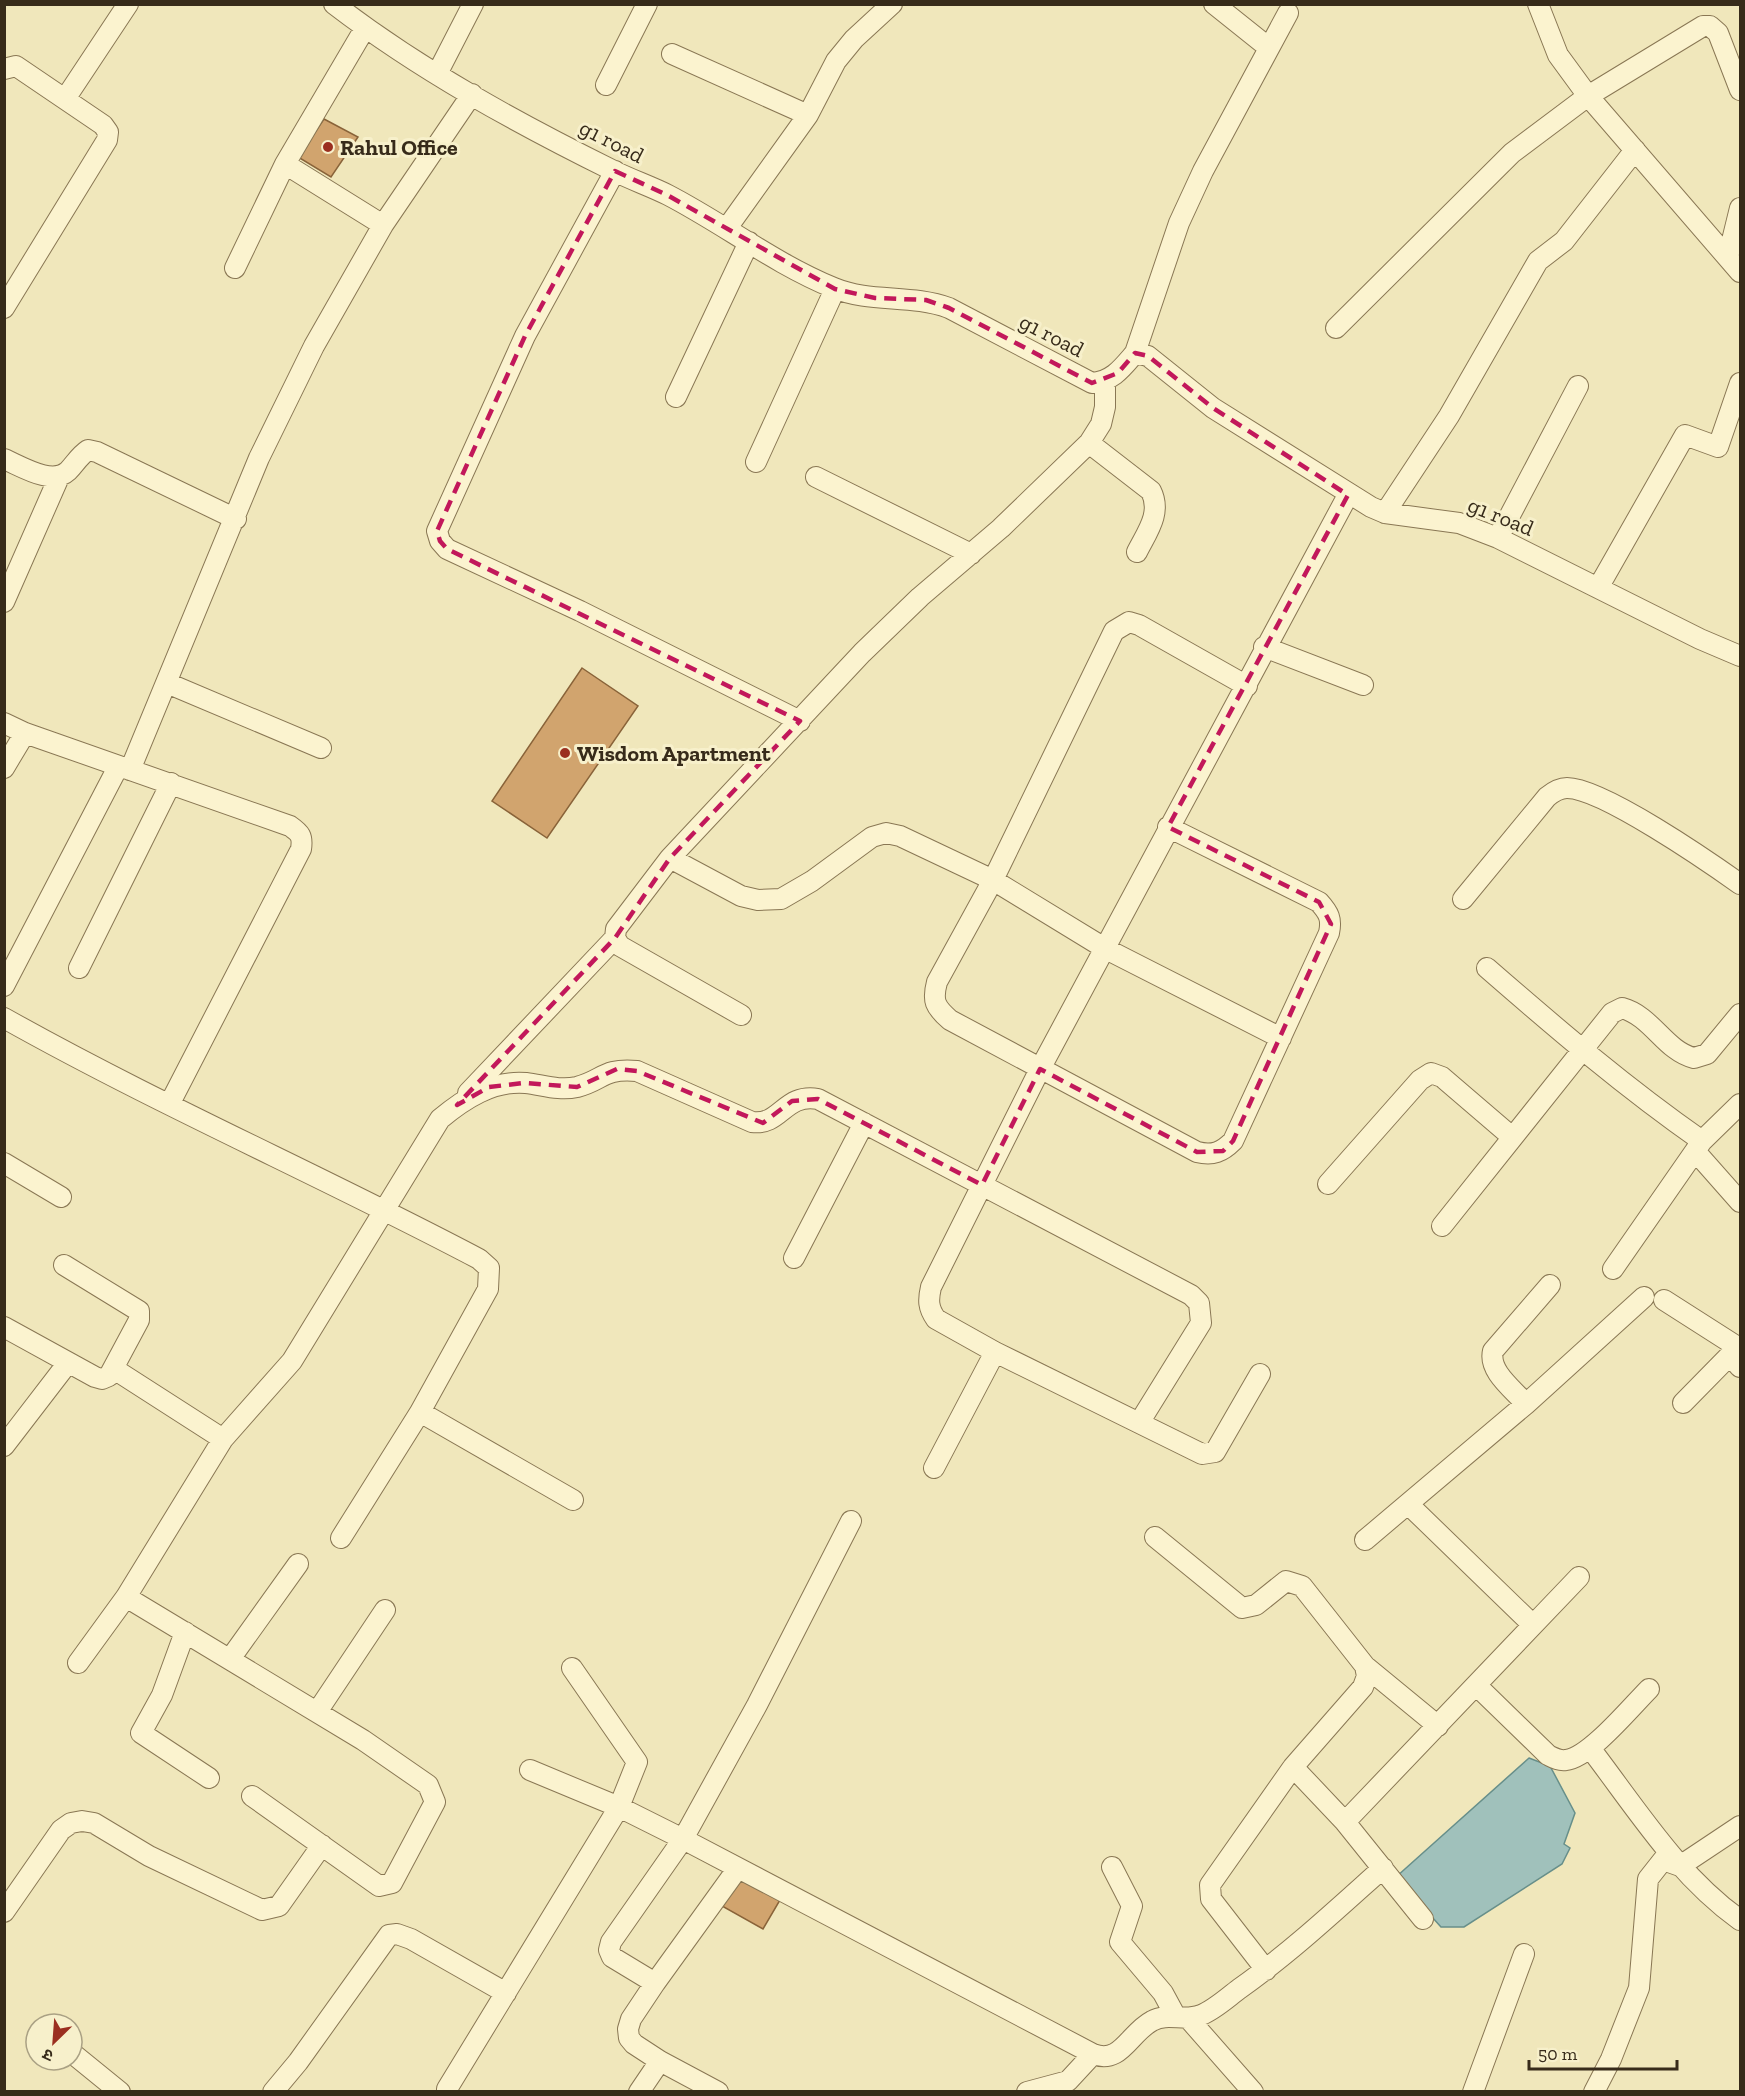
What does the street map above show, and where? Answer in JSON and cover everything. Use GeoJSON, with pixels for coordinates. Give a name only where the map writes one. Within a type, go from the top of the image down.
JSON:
{"type":"FeatureCollection","features":[{"type":"Feature","properties":{"kind":"street"},"geometry":{"type":"LineString","coordinates":[[65,99],[128,4]]}},
{"type":"Feature","properties":{"kind":"street","name":"g1 road"},"geometry":{"type":"LineString","coordinates":[[334,4],[365,28],[472,94],[615,171],[667,195],[835,289],[875,298],[926,300],[949,308],[1092,383],[1105,382]]}},
{"type":"Feature","properties":{"kind":"street"},"geometry":{"type":"LineString","coordinates":[[437,74],[473,4]]}},
{"type":"Feature","properties":{"kind":"street"},"geometry":{"type":"LineString","coordinates":[[606,85],[646,4]]}},
{"type":"Feature","properties":{"kind":"street"},"geometry":{"type":"LineString","coordinates":[[727,228],[808,115],[836,61],[854,39],[892,4]]}},
{"type":"Feature","properties":{"kind":"street"},"geometry":{"type":"LineString","coordinates":[[1214,4],[1269,48]]}},
{"type":"Feature","properties":{"kind":"street"},"geometry":{"type":"LineString","coordinates":[[1538,4],[1558,55],[1588,96],[1734,265]]}},
{"type":"Feature","properties":{"kind":"street"},"geometry":{"type":"LineString","coordinates":[[78,1663],[126,1597],[224,1439],[292,1361],[383,1208],[440,1119],[457,1105],[615,938],[616,929],[670,858],[800,722],[862,653],[920,597],[1001,528],[1089,443],[1101,424],[1105,407],[1105,382],[1118,373],[1135,353],[1179,223],[1203,171],[1288,13]]}},
{"type":"Feature","properties":{"kind":"street"},"geometry":{"type":"LineString","coordinates":[[1336,328],[1482,180],[1512,153],[1588,96],[1703,26],[1710,27],[1718,33],[1740,90]]}},
{"type":"Feature","properties":{"kind":"street"},"geometry":{"type":"LineString","coordinates":[[235,268],[285,164],[365,28]]}},
{"type":"Feature","properties":{"kind":"street"},"geometry":{"type":"LineString","coordinates":[[672,54],[808,115]]}},
{"type":"Feature","properties":{"kind":"street"},"geometry":{"type":"LineString","coordinates":[[4,69],[16,66],[103,125],[108,132],[107,140],[4,308]]}},
{"type":"Feature","properties":{"kind":"street"},"geometry":{"type":"LineString","coordinates":[[4,986],[124,769],[167,683],[259,458],[314,346],[383,225],[472,94]]}},
{"type":"Feature","properties":{"kind":"street"},"geometry":{"type":"LineString","coordinates":[[1385,513],[1449,416],[1533,268],[1564,241],[1635,150]]}},
{"type":"Feature","properties":{"kind":"street"},"geometry":{"type":"LineString","coordinates":[[285,164],[383,225]]}},
{"type":"Feature","properties":{"kind":"street"},"geometry":{"type":"LineString","coordinates":[[615,171],[525,336],[438,531],[440,541],[447,549],[580,611],[800,722]]}},
{"type":"Feature","properties":{"kind":"street"},"geometry":{"type":"LineString","coordinates":[[1734,265],[1740,208]]}},
{"type":"Feature","properties":{"kind":"street"},"geometry":{"type":"LineString","coordinates":[[676,397],[749,242]]}},
{"type":"Feature","properties":{"kind":"street"},"geometry":{"type":"LineString","coordinates":[[756,462],[835,289]]}},
{"type":"Feature","properties":{"kind":"street","name":"g1 road"},"geometry":{"type":"LineString","coordinates":[[1135,353],[1148,356],[1213,408],[1348,495],[1385,513],[1459,523],[1498,538],[1740,656]]}},
{"type":"Feature","properties":{"kind":"street"},"geometry":{"type":"LineString","coordinates":[[1598,588],[1685,435],[1718,447],[1740,383]]}},
{"type":"Feature","properties":{"kind":"street"},"geometry":{"type":"LineString","coordinates":[[1498,538],[1578,386]]}},
{"type":"Feature","properties":{"kind":"street"},"geometry":{"type":"LineString","coordinates":[[1089,443],[1151,491],[1156,501],[1156,514],[1137,552]]}},
{"type":"Feature","properties":{"kind":"street"},"geometry":{"type":"LineString","coordinates":[[4,459],[48,477],[58,477],[66,473],[88,450],[97,452],[236,519]]}},
{"type":"Feature","properties":{"kind":"street"},"geometry":{"type":"LineString","coordinates":[[4,602],[58,477]]}},
{"type":"Feature","properties":{"kind":"street"},"geometry":{"type":"LineString","coordinates":[[816,477],[970,554]]}},
{"type":"Feature","properties":{"kind":"street"},"geometry":{"type":"LineString","coordinates":[[1260,1374],[1215,1452],[1202,1454],[995,1352],[936,1319],[930,1310],[928,1299],[931,1287],[1040,1069],[1106,949],[1168,827],[1247,686],[1264,647],[1348,495]]}},
{"type":"Feature","properties":{"kind":"street"},"geometry":{"type":"LineString","coordinates":[[1168,827],[1319,902],[1329,912],[1329,933],[1233,1141],[1223,1151],[1209,1155],[1197,1152],[950,1020],[937,1009],[933,998],[936,982],[993,880],[1114,631],[1129,622],[1138,625],[1247,686]]}},
{"type":"Feature","properties":{"kind":"street"},"geometry":{"type":"LineString","coordinates":[[1264,647],[1363,685]]}},
{"type":"Feature","properties":{"kind":"street"},"geometry":{"type":"LineString","coordinates":[[167,683],[321,748]]}},
{"type":"Feature","properties":{"kind":"street"},"geometry":{"type":"LineString","coordinates":[[4,723],[25,734],[290,826],[300,833],[301,849],[170,1103]]}},
{"type":"Feature","properties":{"kind":"street"},"geometry":{"type":"LineString","coordinates":[[4,768],[25,734]]}},
{"type":"Feature","properties":{"kind":"street"},"geometry":{"type":"LineString","coordinates":[[80,968],[171,783]]}},
{"type":"Feature","properties":{"kind":"street"},"geometry":{"type":"LineString","coordinates":[[1463,899],[1546,797],[1556,790],[1567,788],[1583,791],[1611,803],[1708,861],[1740,884]]}},
{"type":"Feature","properties":{"kind":"street"},"geometry":{"type":"LineString","coordinates":[[670,858],[741,896],[758,900],[781,899],[812,882],[872,837],[886,833],[900,836],[993,880],[1106,949],[1281,1038]]}},
{"type":"Feature","properties":{"kind":"street"},"geometry":{"type":"LineString","coordinates":[[615,938],[620,946],[741,1015]]}},
{"type":"Feature","properties":{"kind":"street"},"geometry":{"type":"LineString","coordinates":[[1487,968],[1581,1050],[1698,1146],[1740,1202]]}},
{"type":"Feature","properties":{"kind":"street"},"geometry":{"type":"LineString","coordinates":[[1442,1226],[1612,1013],[1622,1008],[1640,1015],[1687,1057],[1700,1058],[1707,1054],[1740,1014]]}},
{"type":"Feature","properties":{"kind":"street"},"geometry":{"type":"LineString","coordinates":[[4,1018],[70,1055],[383,1208],[479,1259],[489,1268],[488,1289],[420,1412],[341,1538]]}},
{"type":"Feature","properties":{"kind":"street"},"geometry":{"type":"LineString","coordinates":[[457,1105],[489,1087],[524,1083],[557,1089],[578,1087],[617,1069],[637,1071],[752,1122],[764,1123],[771,1120],[792,1101],[806,1096],[818,1099],[1191,1294],[1199,1303],[1202,1313],[1201,1323],[1140,1423]]}},
{"type":"Feature","properties":{"kind":"street"},"geometry":{"type":"LineString","coordinates":[[1328,1184],[1420,1080],[1431,1073],[1442,1077],[1512,1137]]}},
{"type":"Feature","properties":{"kind":"street"},"geometry":{"type":"LineString","coordinates":[[1612,1269],[1698,1146],[1740,1104]]}},
{"type":"Feature","properties":{"kind":"street"},"geometry":{"type":"LineString","coordinates":[[794,1258],[864,1123]]}},
{"type":"Feature","properties":{"kind":"street"},"geometry":{"type":"LineString","coordinates":[[4,1163],[61,1197]]}},
{"type":"Feature","properties":{"kind":"street"},"geometry":{"type":"LineString","coordinates":[[4,1327],[67,1364],[102,1379],[109,1376],[139,1320],[139,1311],[64,1265]]}},
{"type":"Feature","properties":{"kind":"street"},"geometry":{"type":"LineString","coordinates":[[1526,1404],[1493,1367],[1491,1358],[1493,1350],[1551,1285]]}},
{"type":"Feature","properties":{"kind":"street"},"geometry":{"type":"LineString","coordinates":[[1365,1540],[1526,1404],[1644,1297]]}},
{"type":"Feature","properties":{"kind":"street"},"geometry":{"type":"LineString","coordinates":[[1664,1300],[1736,1346],[1737,1356],[1683,1403]]}},
{"type":"Feature","properties":{"kind":"street"},"geometry":{"type":"LineString","coordinates":[[934,1468],[995,1352]]}},
{"type":"Feature","properties":{"kind":"street"},"geometry":{"type":"LineString","coordinates":[[4,1446],[67,1364]]}},
{"type":"Feature","properties":{"kind":"street"},"geometry":{"type":"LineString","coordinates":[[114,1369],[224,1439]]}},
{"type":"Feature","properties":{"kind":"street"},"geometry":{"type":"LineString","coordinates":[[420,1412],[573,1500]]}},
{"type":"Feature","properties":{"kind":"street"},"geometry":{"type":"LineString","coordinates":[[1408,1504],[1533,1625]]}},
{"type":"Feature","properties":{"kind":"street"},"geometry":{"type":"LineString","coordinates":[[655,1983],[612,1957],[609,1950],[611,1942],[683,1839],[757,1705],[851,1521]]}},
{"type":"Feature","properties":{"kind":"street"},"geometry":{"type":"LineString","coordinates":[[1155,1537],[1242,1608],[1256,1605],[1286,1581],[1302,1586],[1365,1666],[1437,1726]]}},
{"type":"Feature","properties":{"kind":"street"},"geometry":{"type":"LineString","coordinates":[[230,1659],[297,1564]]}},
{"type":"Feature","properties":{"kind":"street"},"geometry":{"type":"LineString","coordinates":[[1346,1822],[1579,1577]]}},
{"type":"Feature","properties":{"kind":"street"},"geometry":{"type":"LineString","coordinates":[[126,1597],[317,1712],[428,1785],[435,1802],[392,1883],[386,1886],[372,1882],[252,1796]]}},
{"type":"Feature","properties":{"kind":"street"},"geometry":{"type":"LineString","coordinates":[[317,1712],[385,1610]]}},
{"type":"Feature","properties":{"kind":"street"},"geometry":{"type":"LineString","coordinates":[[184,1632],[162,1695],[141,1733],[209,1778]]}},
{"type":"Feature","properties":{"kind":"street"},"geometry":{"type":"LineString","coordinates":[[1266,1970],[1211,1899],[1210,1885],[1293,1767],[1363,1687],[1367,1676],[1365,1666]]}},
{"type":"Feature","properties":{"kind":"street"},"geometry":{"type":"LineString","coordinates":[[447,2089],[619,1808],[637,1762],[572,1668]]}},
{"type":"Feature","properties":{"kind":"street"},"geometry":{"type":"LineString","coordinates":[[1476,1685],[1548,1755],[1558,1760],[1568,1761],[1590,1748],[1648,1689]]}},
{"type":"Feature","properties":{"kind":"street"},"geometry":{"type":"LineString","coordinates":[[1590,1748],[1680,1866],[1716,1903],[1740,1920]]}},
{"type":"Feature","properties":{"kind":"street"},"geometry":{"type":"LineString","coordinates":[[1293,1767],[1346,1822],[1423,1919]]}},
{"type":"Feature","properties":{"kind":"street"},"geometry":{"type":"LineString","coordinates":[[530,1770],[619,1808],[683,1839],[1093,2054],[1109,2057],[1152,2021],[1166,2015],[1182,2017],[1209,2011],[1266,1970],[1383,1868]]}},
{"type":"Feature","properties":{"kind":"street"},"geometry":{"type":"LineString","coordinates":[[4,1912],[61,1830],[71,1823],[82,1821],[94,1823],[149,1856],[262,1910],[279,1906],[322,1845]]}},
{"type":"Feature","properties":{"kind":"street"},"geometry":{"type":"LineString","coordinates":[[1680,1866],[1740,1826]]}},
{"type":"Feature","properties":{"kind":"street"},"geometry":{"type":"LineString","coordinates":[[1594,2091],[1611,2059],[1639,1988],[1648,1879],[1663,1860],[1680,1866]]}},
{"type":"Feature","properties":{"kind":"street"},"geometry":{"type":"LineString","coordinates":[[1112,1867],[1132,1906],[1121,1934],[1123,1948],[1182,2017],[1253,2091]]}},
{"type":"Feature","properties":{"kind":"street"},"geometry":{"type":"LineString","coordinates":[[718,2091],[660,2061],[634,2044],[629,2038],[628,2030],[631,2019],[655,1983],[738,1868]]}},
{"type":"Feature","properties":{"kind":"street"},"geometry":{"type":"LineString","coordinates":[[273,2091],[298,2062],[389,1935],[397,1934],[411,1939],[506,1993]]}},
{"type":"Feature","properties":{"kind":"street"},"geometry":{"type":"LineString","coordinates":[[1473,2091],[1524,1954]]}},
{"type":"Feature","properties":{"kind":"street"},"geometry":{"type":"LineString","coordinates":[[1027,2091],[1068,2081],[1093,2054]]}},
{"type":"Feature","properties":{"kind":"street"},"geometry":{"type":"LineString","coordinates":[[639,2091],[660,2061]]}},
{"type":"Feature","properties":{"kind":"street"},"geometry":{"type":"LineString","coordinates":[[84,2062],[120,2091]]}},
{"type":"Feature","properties":{"kind":"highlighted area"},"geometry":{"type":"Polygon","coordinates":[[[615,171],[667,195],[835,289],[875,298],[926,300],[949,308],[1092,383],[1118,373],[1135,353],[1148,356],[1213,408],[1348,495],[1168,827],[1319,902],[1331,924],[1233,1141],[1223,1151],[1197,1152],[1040,1069],[982,1185],[818,1099],[792,1101],[763,1123],[637,1071],[617,1069],[577,1087],[524,1083],[489,1087],[457,1105],[615,938],[670,858],[800,721],[447,549],[440,541],[437,531],[525,336],[615,171]]]}},
{"type":"Feature","properties":{"kind":"water"},"geometry":{"type":"Polygon","coordinates":[[[1529,1758],[1550,1766],[1575,1813],[1564,1844],[1570,1848],[1562,1864],[1464,1927],[1441,1927],[1396,1877],[1529,1758]]]}},
{"type":"Feature","properties":{"kind":"building","name":"Rahul Office"},"geometry":{"type":"Polygon","coordinates":[[[324,119],[358,137],[331,177],[298,157],[324,119]]]}},
{"type":"Feature","properties":{"kind":"building","name":"Wisdom Apartment"},"geometry":{"type":"Polygon","coordinates":[[[582,668],[638,706],[547,838],[492,801],[582,668]]]}},
{"type":"Feature","properties":{"kind":"building"},"geometry":{"type":"Polygon","coordinates":[[[739,1876],[780,1900],[763,1929],[722,1906],[739,1876]]]}},
{"type":"Feature","properties":{"kind":"place","name":"Rahul Office"},"geometry":{"type":"Point","coordinates":[328,147]}},
{"type":"Feature","properties":{"kind":"place","name":"Wisdom Apartment"},"geometry":{"type":"Point","coordinates":[565,753]}}]}
